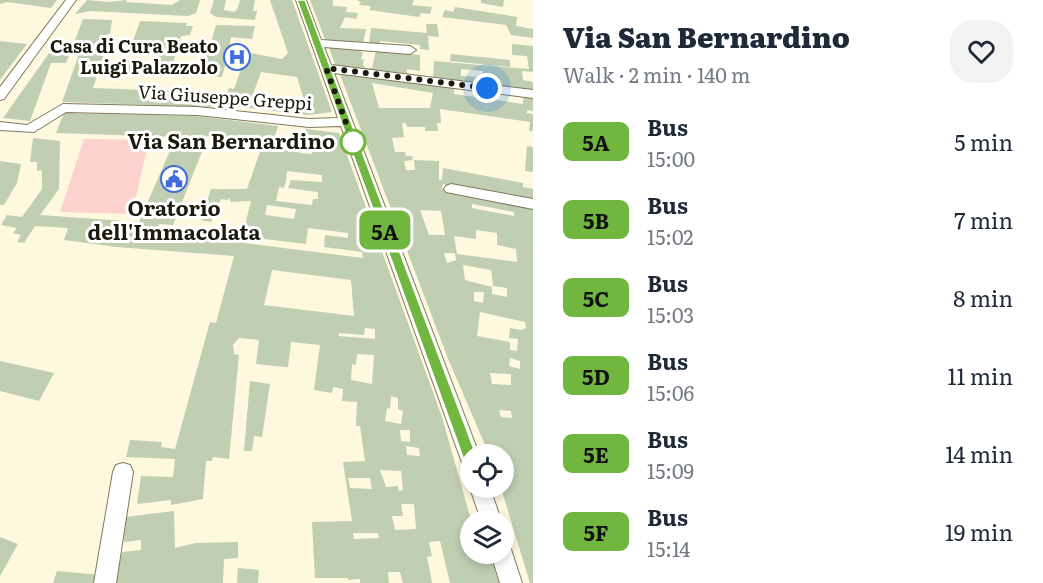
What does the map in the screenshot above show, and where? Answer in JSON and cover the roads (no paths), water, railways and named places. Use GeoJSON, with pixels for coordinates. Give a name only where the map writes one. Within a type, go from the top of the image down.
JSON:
{"type":"FeatureCollection","features":[{"type":"Feature","properties":{"kind":"street"},"geometry":{"type":"LineString","coordinates":[[0,96],[71,0]]}},
{"type":"Feature","properties":{"kind":"street"},"geometry":{"type":"LineString","coordinates":[[301,0],[465,444]]}},
{"type":"Feature","properties":{"kind":"street"},"geometry":{"type":"LineString","coordinates":[[317,43],[410,50]]}},
{"type":"Feature","properties":{"kind":"street"},"geometry":{"type":"LineString","coordinates":[[326,68],[533,94]]}},
{"type":"Feature","properties":{"kind":"street","name":"Via Giuseppe Greppi"},"geometry":{"type":"LineString","coordinates":[[0,126],[29,129],[63,108],[196,111],[309,123],[345,122]]}},
{"type":"Feature","properties":{"kind":"street"},"geometry":{"type":"LineString","coordinates":[[451,189],[533,204]]}},
{"type":"Feature","properties":{"kind":"street"},"geometry":{"type":"LineString","coordinates":[[105,583],[123,472]]}},
{"type":"Feature","properties":{"kind":"street"},"geometry":{"type":"LineString","coordinates":[[505,564],[511,583]]}},
{"type":"Feature","properties":{"kind":"place","name":"Casa di Cura Beato Luigi Palazzolo"},"geometry":{"type":"Point","coordinates":[237,57]}},
{"type":"Feature","properties":{"kind":"place","name":"Via San Bernardino"},"geometry":{"type":"Point","coordinates":[353,142]}},
{"type":"Feature","properties":{"kind":"place","name":"Oratorio dell'Immacolata"},"geometry":{"type":"Point","coordinates":[174,179]}}]}
